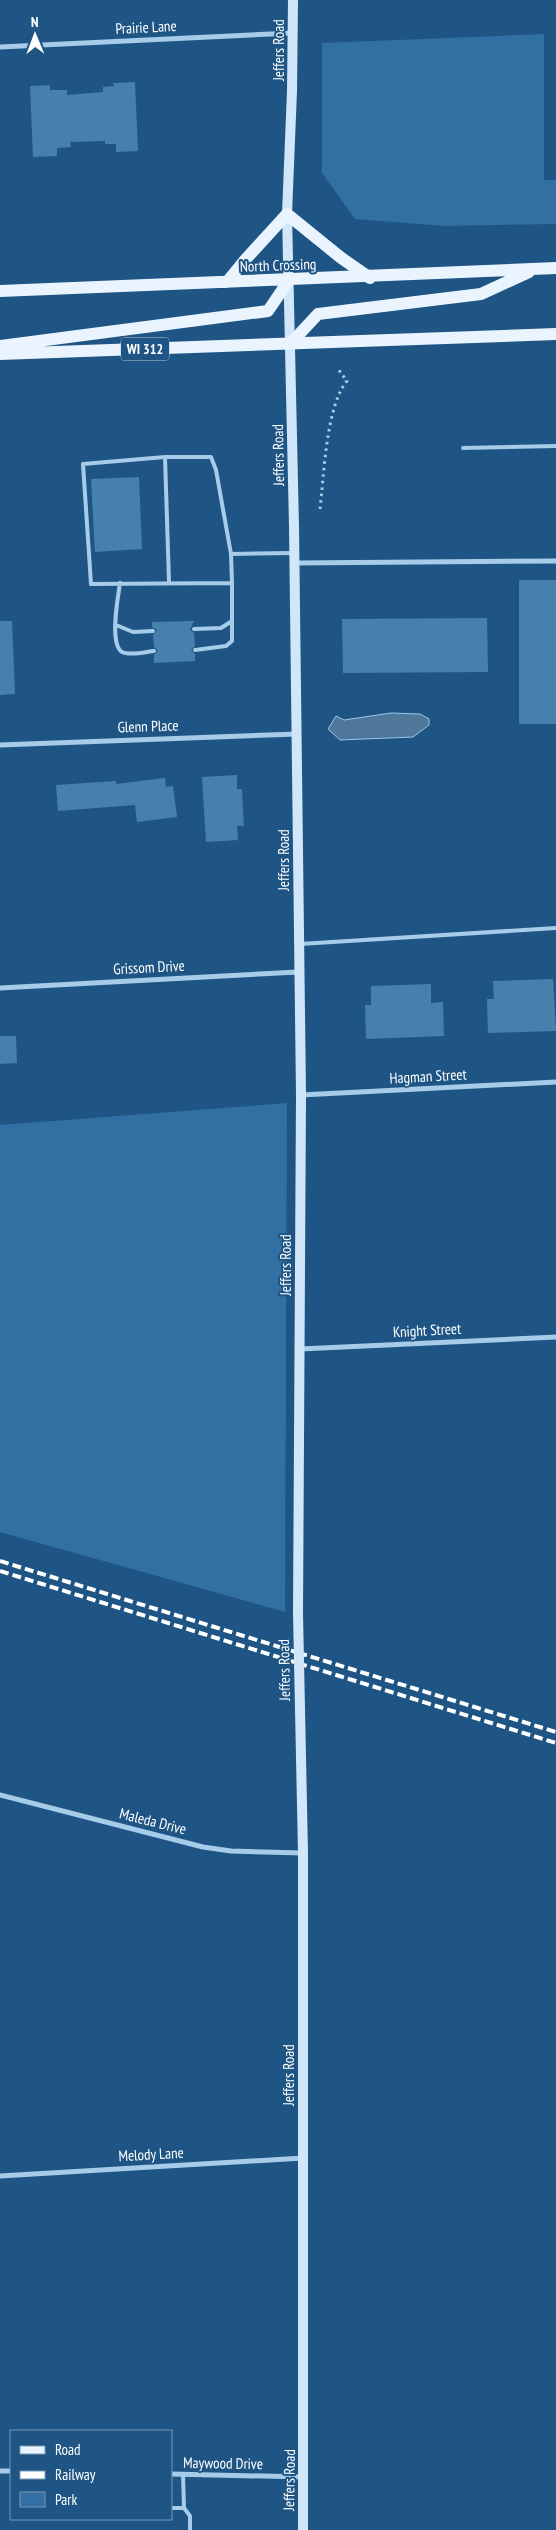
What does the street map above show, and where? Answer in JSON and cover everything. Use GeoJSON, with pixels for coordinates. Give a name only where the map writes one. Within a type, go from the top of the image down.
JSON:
{"type":"FeatureCollection","features":[{"type":"Feature","properties":{"kind":"main road","name":"Jeffers Road"},"geometry":{"type":"LineString","coordinates":[[293,0],[287,214],[297,734],[300,1096],[298,1613],[303,1853],[304,2530]]}},
{"type":"Feature","properties":{"kind":"main road"},"geometry":{"type":"LineString","coordinates":[[227,282],[244,260],[287,214],[340,257],[370,278]]}},
{"type":"Feature","properties":{"kind":"main road","name":"North Crossing"},"geometry":{"type":"LineString","coordinates":[[0,291],[370,278],[556,268]]}},
{"type":"Feature","properties":{"kind":"main road"},"geometry":{"type":"LineString","coordinates":[[290,343],[318,314],[481,294],[536,269]]}},
{"type":"Feature","properties":{"kind":"main road"},"geometry":{"type":"LineString","coordinates":[[0,346],[268,311],[289,280]]}},
{"type":"Feature","properties":{"kind":"main road","name":"WI 312"},"geometry":{"type":"LineString","coordinates":[[0,354],[556,334]]}},
{"type":"Feature","properties":{"kind":"street","name":"Prairie Lane"},"geometry":{"type":"LineString","coordinates":[[0,47],[293,33]]}},
{"type":"Feature","properties":{"kind":"street"},"geometry":{"type":"LineString","coordinates":[[294,558],[556,561]]}},
{"type":"Feature","properties":{"kind":"street","name":"Glenn Place"},"geometry":{"type":"LineString","coordinates":[[0,745],[297,734]]}},
{"type":"Feature","properties":{"kind":"street","name":"Grissom Drive"},"geometry":{"type":"LineString","coordinates":[[0,988],[298,972]]}},
{"type":"Feature","properties":{"kind":"street","name":"Hagman Street"},"geometry":{"type":"LineString","coordinates":[[300,1096],[556,1082]]}},
{"type":"Feature","properties":{"kind":"street","name":"Knight Street"},"geometry":{"type":"LineString","coordinates":[[300,1349],[556,1337]]}},
{"type":"Feature","properties":{"kind":"street","name":"Maleda Drive"},"geometry":{"type":"LineString","coordinates":[[0,1796],[203,1847],[231,1851],[303,1853]]}},
{"type":"Feature","properties":{"kind":"street","name":"Melody Lane"},"geometry":{"type":"LineString","coordinates":[[0,2176],[303,2158]]}},
{"type":"Feature","properties":{"kind":"street","name":"Maywood Drive"},"geometry":{"type":"LineString","coordinates":[[172,2474],[305,2477]]}},
{"type":"Feature","properties":{"kind":"lane"},"geometry":{"type":"LineString","coordinates":[[462,448],[556,446]]}},
{"type":"Feature","properties":{"kind":"lane"},"geometry":{"type":"LineString","coordinates":[[165,457],[169,582]]}},
{"type":"Feature","properties":{"kind":"lane"},"geometry":{"type":"LineString","coordinates":[[195,650],[226,646],[232,641],[232,582],[231,554],[221,493],[211,457],[165,457],[83,464],[91,584],[232,582]]}},
{"type":"Feature","properties":{"kind":"lane"},"geometry":{"type":"LineString","coordinates":[[231,554],[294,558]]}},
{"type":"Feature","properties":{"kind":"lane"},"geometry":{"type":"LineString","coordinates":[[120,583],[116,625],[117,646],[122,652],[154,652]]}},
{"type":"Feature","properties":{"kind":"lane"},"geometry":{"type":"LineString","coordinates":[[194,629],[221,628],[232,621]]}},
{"type":"Feature","properties":{"kind":"lane"},"geometry":{"type":"LineString","coordinates":[[116,625],[133,632],[153,631]]}},
{"type":"Feature","properties":{"kind":"lane"},"geometry":{"type":"LineString","coordinates":[[298,944],[556,928]]}},
{"type":"Feature","properties":{"kind":"lane"},"geometry":{"type":"LineString","coordinates":[[183,2474],[184,2508],[190,2516],[190,2530]]}},
{"type":"Feature","properties":{"kind":"lane"},"geometry":{"type":"LineString","coordinates":[[172,2508],[184,2508]]}},
{"type":"Feature","properties":{"kind":"path"},"geometry":{"type":"LineString","coordinates":[[320,509],[333,411],[340,388],[347,381],[338,370]]}},
{"type":"Feature","properties":{"kind":"green space"},"geometry":{"type":"Polygon","coordinates":[[[544,34],[544,180],[556,180],[556,224],[443,226],[355,219],[322,173],[322,43],[544,34]]]}},
{"type":"Feature","properties":{"kind":"green space"},"geometry":{"type":"Polygon","coordinates":[[[287,1103],[285,1612],[0,1532],[0,1125],[287,1103]]]}},
{"type":"Feature","properties":{"kind":"shaded area"},"geometry":{"type":"Polygon","coordinates":[[[391,713],[420,714],[429,719],[429,725],[413,737],[340,740],[328,729],[336,716],[344,720],[391,713]]]}},
{"type":"Feature","properties":{"kind":"building"},"geometry":{"type":"Polygon","coordinates":[[[135,82],[138,151],[116,152],[116,144],[105,144],[105,141],[70,142],[71,147],[57,148],[57,156],[33,157],[30,86],[50,85],[50,90],[67,90],[67,95],[103,92],[103,87],[114,86],[113,83],[135,82]]]}},
{"type":"Feature","properties":{"kind":"building"},"geometry":{"type":"Polygon","coordinates":[[[139,477],[142,549],[95,552],[91,479],[139,477]]]}},
{"type":"Feature","properties":{"kind":"building"},"geometry":{"type":"Polygon","coordinates":[[[519,580],[556,580],[556,724],[519,724],[519,580]]]}},
{"type":"Feature","properties":{"kind":"building"},"geometry":{"type":"Polygon","coordinates":[[[487,618],[488,672],[343,673],[342,619],[487,618]]]}},
{"type":"Feature","properties":{"kind":"building"},"geometry":{"type":"Polygon","coordinates":[[[0,621],[12,621],[15,694],[0,695],[0,621]]]}},
{"type":"Feature","properties":{"kind":"building"},"geometry":{"type":"Polygon","coordinates":[[[194,621],[190,630],[194,633],[195,646],[191,650],[195,654],[195,661],[154,663],[154,655],[158,651],[154,647],[153,635],[157,630],[152,627],[152,622],[194,621]]]}},
{"type":"Feature","properties":{"kind":"building"},"geometry":{"type":"Polygon","coordinates":[[[237,775],[237,789],[242,789],[244,826],[237,826],[238,840],[206,842],[202,777],[237,775]]]}},
{"type":"Feature","properties":{"kind":"building"},"geometry":{"type":"Polygon","coordinates":[[[165,778],[166,787],[173,786],[177,817],[137,822],[135,805],[58,811],[56,785],[116,781],[116,784],[165,778]]]}},
{"type":"Feature","properties":{"kind":"building"},"geometry":{"type":"Polygon","coordinates":[[[553,979],[556,1031],[488,1033],[487,999],[494,999],[493,981],[553,979]]]}},
{"type":"Feature","properties":{"kind":"building"},"geometry":{"type":"Polygon","coordinates":[[[431,984],[431,1003],[443,1002],[444,1036],[366,1039],[365,1005],[371,1005],[371,986],[431,984]]]}},
{"type":"Feature","properties":{"kind":"building"},"geometry":{"type":"Polygon","coordinates":[[[0,1036],[16,1036],[17,1063],[0,1064],[0,1036]]]}},
{"type":"Feature","properties":{"kind":"railway"},"geometry":{"type":"LineString","coordinates":[[0,1561],[556,1732]]}},
{"type":"Feature","properties":{"kind":"railway"},"geometry":{"type":"LineString","coordinates":[[0,1571],[556,1743]]}}]}
